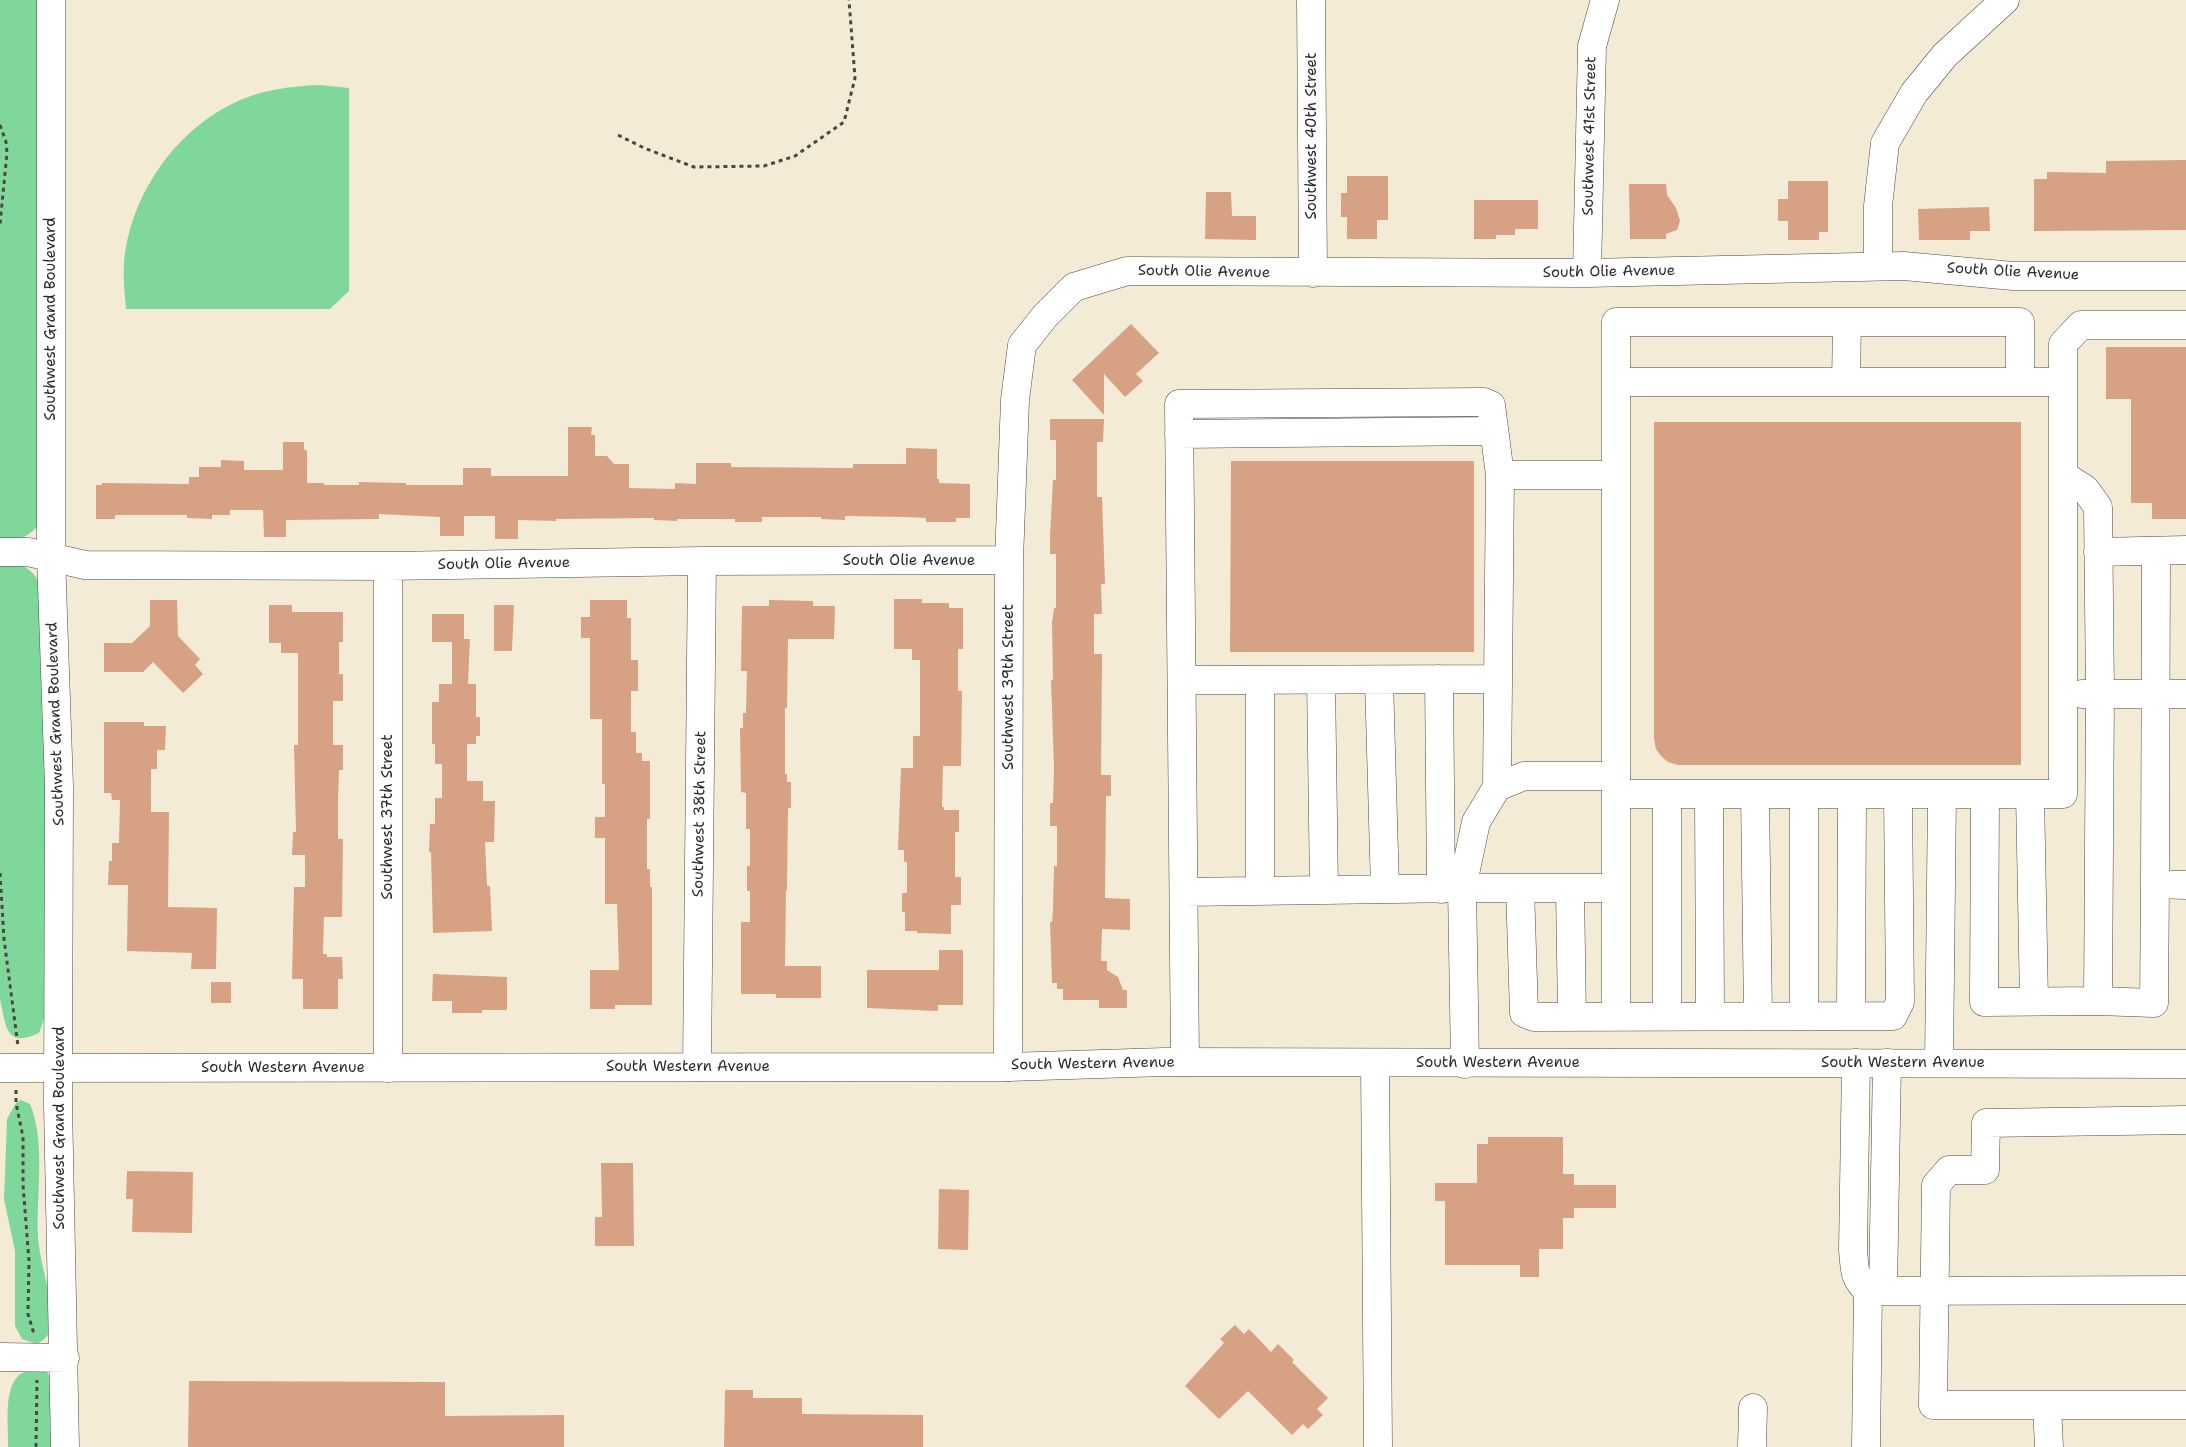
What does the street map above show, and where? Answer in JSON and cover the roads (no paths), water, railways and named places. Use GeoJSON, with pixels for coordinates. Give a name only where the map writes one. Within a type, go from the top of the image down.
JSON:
{"type":"FeatureCollection","features":[{"type":"Feature","properties":{"kind":"street","name":"Southwest Grand Boulevard"},"geometry":{"type":"LineString","coordinates":[[51,0],[50,557],[59,786],[60,1232],[65,1358],[65,1447]]}},
{"type":"Feature","properties":{"kind":"street","name":"Southwest 40th Street"},"geometry":{"type":"LineString","coordinates":[[1311,0],[1313,273]]}},
{"type":"Feature","properties":{"kind":"street","name":"Southwest 41st Street"},"geometry":{"type":"LineString","coordinates":[[1587,273],[1592,46],[1604,0]]}},
{"type":"Feature","properties":{"kind":"street"},"geometry":{"type":"LineString","coordinates":[[1878,266],[1878,206],[1886,143],[1914,93],[1945,55],[2005,0]]}},
{"type":"Feature","properties":{"kind":"street","name":"South Olie Avenue"},"geometry":{"type":"LineString","coordinates":[[1045,316],[1074,287],[1127,271],[1587,273],[1904,266],[2014,276],[2186,276]]}},
{"type":"Feature","properties":{"kind":"street","name":"Southwest 39th Street"},"geometry":{"type":"LineString","coordinates":[[1008,1066],[1010,560],[1015,400],[1022,345],[1045,316]]}},
{"type":"Feature","properties":{"kind":"street"},"geometry":{"type":"LineString","coordinates":[[1616,1016],[1616,322],[2020,322],[2020,382]]}},
{"type":"Feature","properties":{"kind":"street"},"geometry":{"type":"LineString","coordinates":[[1846,382],[1847,322]]}},
{"type":"Feature","properties":{"kind":"street"},"geometry":{"type":"LineString","coordinates":[[1497,787],[1524,776],[1616,785],[1667,794],[2063,794],[2063,344],[2081,325],[2186,325]]}},
{"type":"Feature","properties":{"kind":"street"},"geometry":{"type":"LineString","coordinates":[[1616,382],[2063,382]]}},
{"type":"Feature","properties":{"kind":"street"},"geometry":{"type":"LineString","coordinates":[[1184,1062],[1183,680],[1179,404],[1484,402],[1491,405],[1500,475],[1497,787],[1476,822],[1451,888]]}},
{"type":"Feature","properties":{"kind":"street"},"geometry":{"type":"LineString","coordinates":[[1500,475],[1616,475]]}},
{"type":"Feature","properties":{"kind":"street"},"geometry":{"type":"LineString","coordinates":[[2063,475],[2085,489],[2098,506],[2100,694],[2098,1001]]}},
{"type":"Feature","properties":{"kind":"street"},"geometry":{"type":"LineString","coordinates":[[2098,552],[2186,550]]}},
{"type":"Feature","properties":{"kind":"street"},"geometry":{"type":"LineString","coordinates":[[1985,794],[1984,1002],[2098,1001],[2154,1003],[2156,551]]}},
{"type":"Feature","properties":{"kind":"street","name":"South Olie Avenue"},"geometry":{"type":"LineString","coordinates":[[0,552],[28,552],[85,565],[388,566],[702,561],[1010,560]]}},
{"type":"Feature","properties":{"kind":"street","name":"Southwest 38th Street"},"geometry":{"type":"LineString","coordinates":[[697,1066],[702,561]]}},
{"type":"Feature","properties":{"kind":"street","name":"Southwest 37th Street"},"geometry":{"type":"LineString","coordinates":[[388,566],[388,1068]]}},
{"type":"Feature","properties":{"kind":"street"},"geometry":{"type":"LineString","coordinates":[[1439,679],[1451,888],[1465,1064]]}},
{"type":"Feature","properties":{"kind":"street"},"geometry":{"type":"LineString","coordinates":[[1183,680],[1498,679]]}},
{"type":"Feature","properties":{"kind":"street"},"geometry":{"type":"LineString","coordinates":[[1260,680],[1260,891]]}},
{"type":"Feature","properties":{"kind":"street"},"geometry":{"type":"LineString","coordinates":[[1321,680],[1324,890]]}},
{"type":"Feature","properties":{"kind":"street"},"geometry":{"type":"LineString","coordinates":[[1379,680],[1384,890]]}},
{"type":"Feature","properties":{"kind":"street"},"geometry":{"type":"LineString","coordinates":[[2063,694],[2186,694]]}},
{"type":"Feature","properties":{"kind":"street"},"geometry":{"type":"LineString","coordinates":[[1667,794],[1667,1016]]}},
{"type":"Feature","properties":{"kind":"street"},"geometry":{"type":"LineString","coordinates":[[1709,794],[1710,1016]]}},
{"type":"Feature","properties":{"kind":"street"},"geometry":{"type":"LineString","coordinates":[[1756,794],[1758,1016]]}},
{"type":"Feature","properties":{"kind":"street"},"geometry":{"type":"LineString","coordinates":[[1804,794],[1804,1016]]}},
{"type":"Feature","properties":{"kind":"street"},"geometry":{"type":"LineString","coordinates":[[1851,1016],[1852,794]]}},
{"type":"Feature","properties":{"kind":"street"},"geometry":{"type":"LineString","coordinates":[[1520,888],[1524,1013],[1534,1017],[1893,1016],[1900,1002],[1898,794]]}},
{"type":"Feature","properties":{"kind":"street"},"geometry":{"type":"LineString","coordinates":[[1939,1063],[1942,794]]}},
{"type":"Feature","properties":{"kind":"street"},"geometry":{"type":"LineString","coordinates":[[2030,794],[2034,1001]]}},
{"type":"Feature","properties":{"kind":"street"},"geometry":{"type":"LineString","coordinates":[[2155,884],[2186,885]]}},
{"type":"Feature","properties":{"kind":"street"},"geometry":{"type":"LineString","coordinates":[[1184,892],[1451,888],[1570,890],[1616,888]]}},
{"type":"Feature","properties":{"kind":"street"},"geometry":{"type":"LineString","coordinates":[[1570,890],[1572,1017]]}},
{"type":"Feature","properties":{"kind":"street","name":"South Western Avenue"},"geometry":{"type":"LineString","coordinates":[[8,1068],[1008,1066],[1184,1062],[2186,1064]]}},
{"type":"Feature","properties":{"kind":"street"},"geometry":{"type":"LineString","coordinates":[[1375,1063],[1378,1447]]}},
{"type":"Feature","properties":{"kind":"street"},"geometry":{"type":"LineString","coordinates":[[1856,1063],[1853,1250],[1858,1283],[1875,1291],[2186,1290]]}},
{"type":"Feature","properties":{"kind":"street"},"geometry":{"type":"LineString","coordinates":[[1866,1447],[1887,1063]]}},
{"type":"Feature","properties":{"kind":"street"},"geometry":{"type":"LineString","coordinates":[[2186,1120],[1986,1123],[1985,1170],[1949,1170],[1936,1185],[1933,1290],[1933,1405],[2186,1405]]}},
{"type":"Feature","properties":{"kind":"street"},"geometry":{"type":"LineString","coordinates":[[0,1357],[65,1358]]}},
{"type":"Feature","properties":{"kind":"street"},"geometry":{"type":"LineString","coordinates":[[2047,1405],[2049,1447]]}},
{"type":"Feature","properties":{"kind":"street"},"geometry":{"type":"LineString","coordinates":[[1752,1447],[1753,1408]]}}]}
